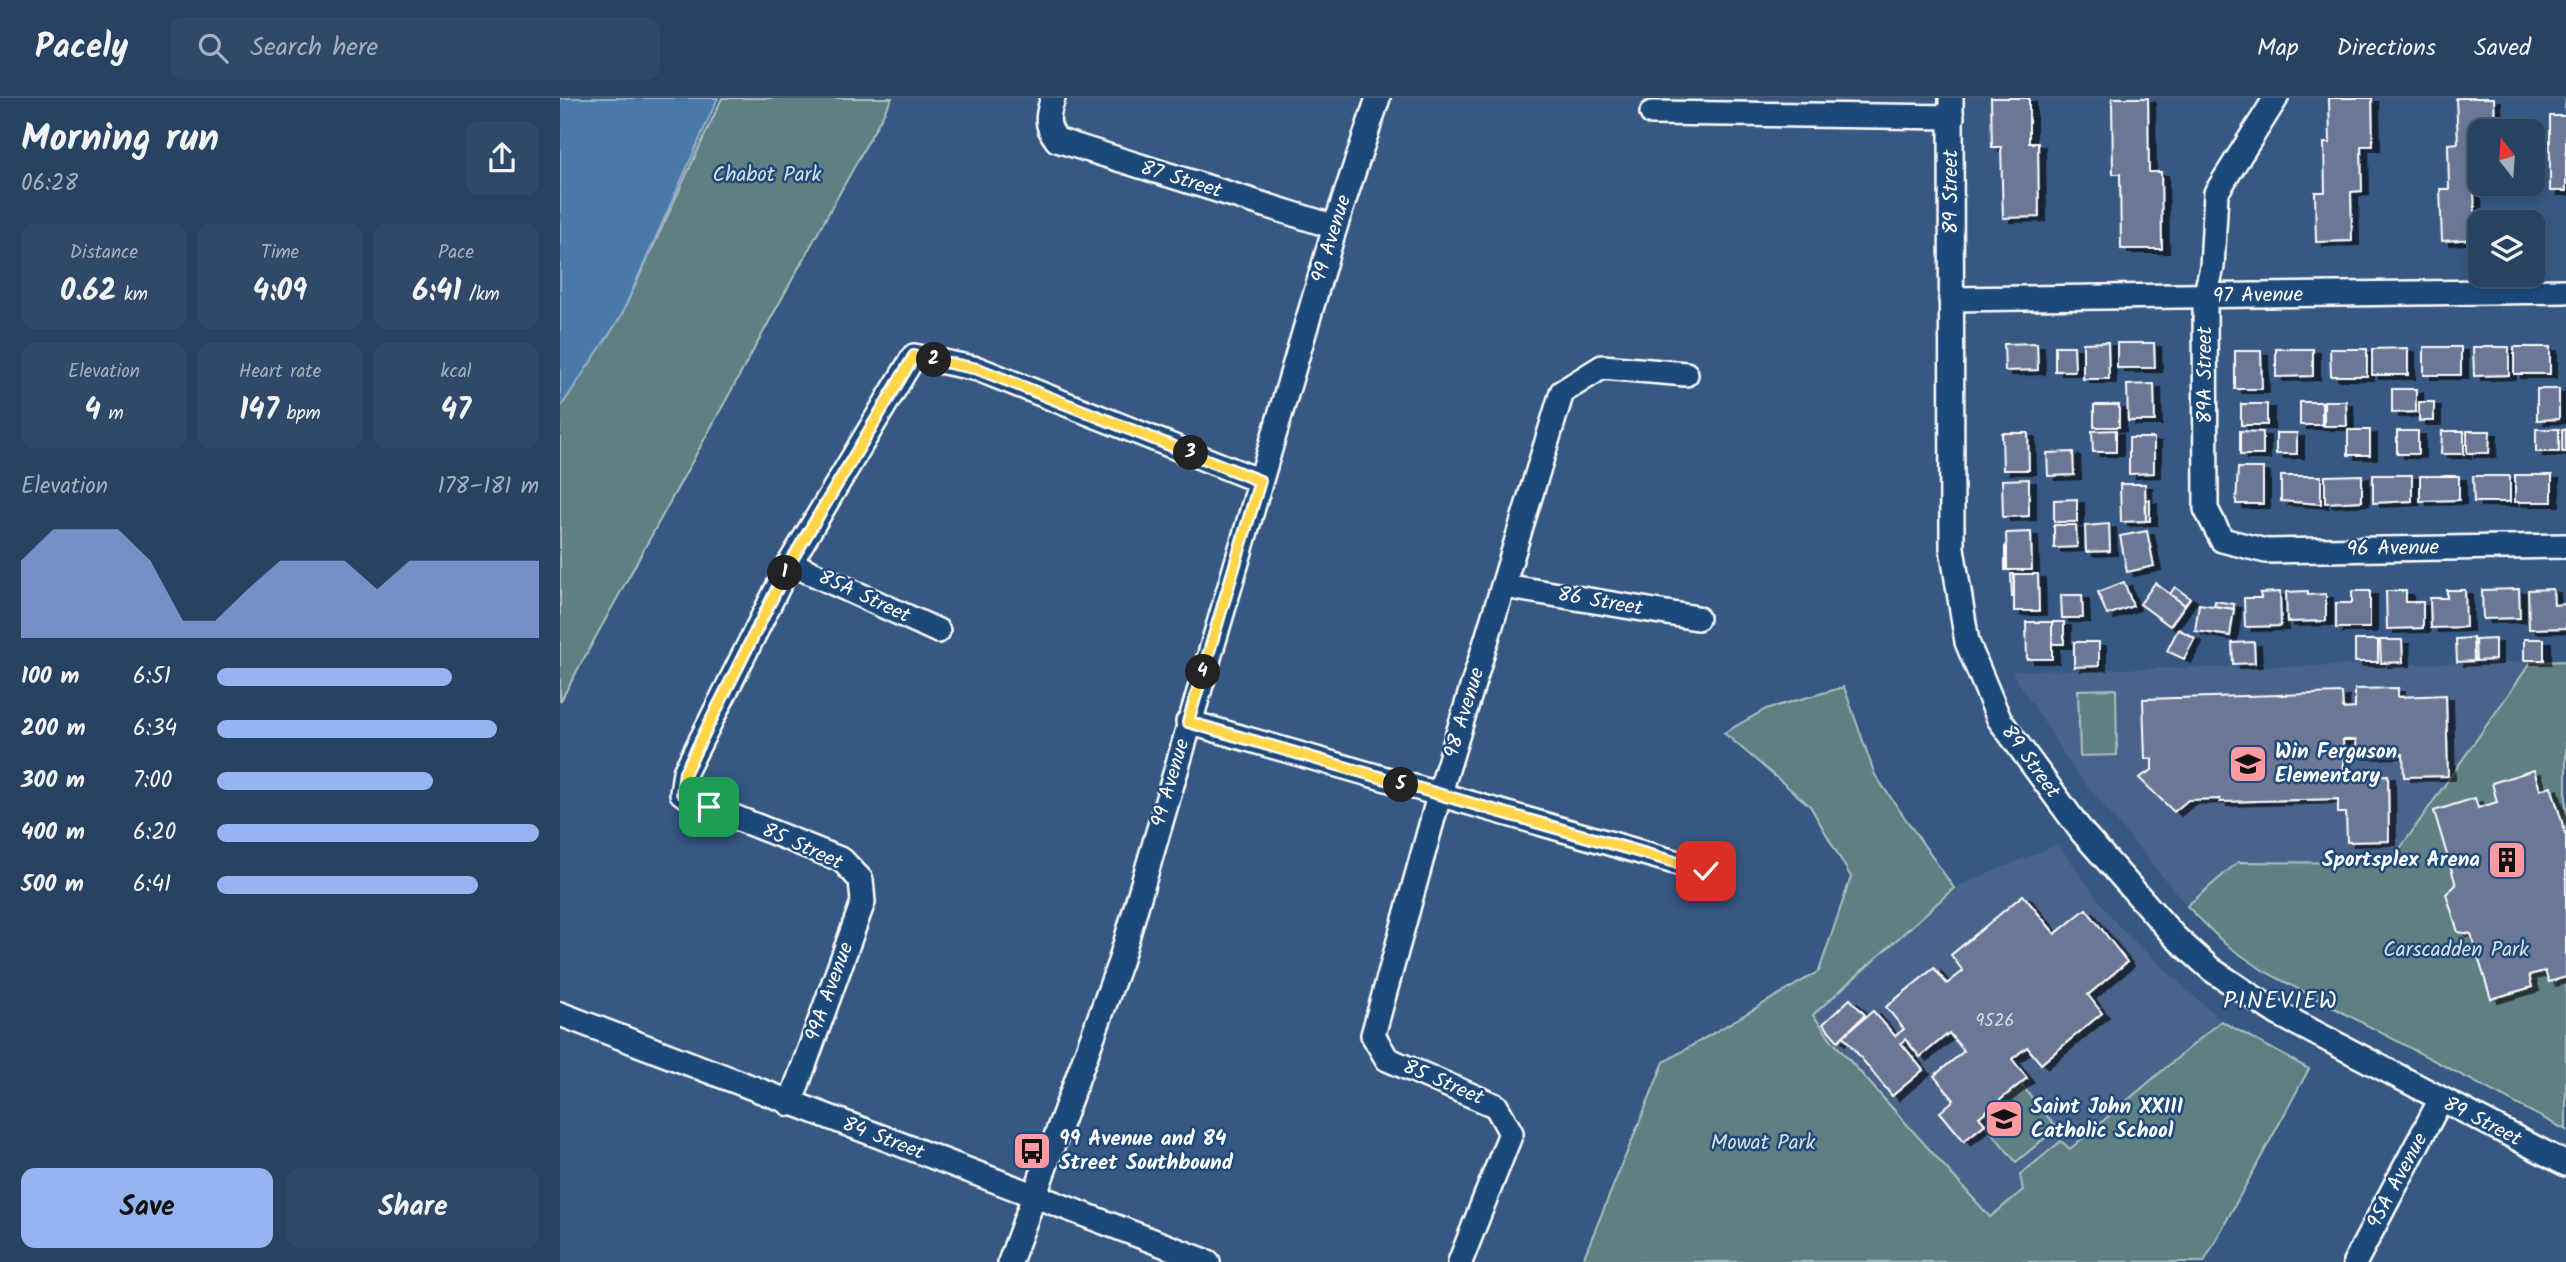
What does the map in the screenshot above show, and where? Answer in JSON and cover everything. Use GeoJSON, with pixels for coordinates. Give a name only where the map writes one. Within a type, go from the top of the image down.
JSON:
{"type":"FeatureCollection","features":[{"type":"Feature","properties":{"kind":"street","name":"99 Avenue"},"geometry":{"type":"LineString","coordinates":[[1010,1262],[1120,962],[1188,722],[1335,227],[1378,98]]}},
{"type":"Feature","properties":{"kind":"street","name":"89A Street"},"geometry":{"type":"LineString","coordinates":[[2222,540],[2206,509],[2205,297],[2212,267],[2216,193],[2276,98]]}},
{"type":"Feature","properties":{"kind":"street","name":"87 Street"},"geometry":{"type":"LineString","coordinates":[[1051,106],[1048,129],[1057,141],[1335,227]]}},
{"type":"Feature","properties":{"kind":"street"},"geometry":{"type":"LineString","coordinates":[[1652,113],[1951,108]]}},
{"type":"Feature","properties":{"kind":"street","name":"89 Street"},"geometry":{"type":"LineString","coordinates":[[1951,108],[1954,571],[1967,642],[1999,719],[2082,832],[2192,954],[2256,1001],[2440,1101],[2566,1164]]}},
{"type":"Feature","properties":{"kind":"street","name":"97 Avenue"},"geometry":{"type":"LineString","coordinates":[[1951,299],[2566,291]]}},
{"type":"Feature","properties":{"kind":"street"},"geometry":{"type":"LineString","coordinates":[[790,563],[914,356],[978,369],[1260,481]]}},
{"type":"Feature","properties":{"kind":"street","name":"98 Avenue"},"geometry":{"type":"LineString","coordinates":[[1373,1035],[1439,796],[1562,392],[1602,367],[1686,374]]}},
{"type":"Feature","properties":{"kind":"street","name":"96 Avenue"},"geometry":{"type":"LineString","coordinates":[[2222,540],[2266,551],[2566,546]]}},
{"type":"Feature","properties":{"kind":"street","name":"85A Street"},"geometry":{"type":"LineString","coordinates":[[790,563],[938,631]]}},
{"type":"Feature","properties":{"kind":"street","name":"85 Street"},"geometry":{"type":"LineString","coordinates":[[790,563],[685,772],[682,793],[709,807],[842,860],[861,880]]}},
{"type":"Feature","properties":{"kind":"street","name":"86 Street"},"geometry":{"type":"LineString","coordinates":[[1504,586],[1697,618]]}},
{"type":"Feature","properties":{"kind":"street"},"geometry":{"type":"LineString","coordinates":[[1188,722],[1706,871]]}},
{"type":"Feature","properties":{"kind":"street","name":"99A Avenue"},"geometry":{"type":"LineString","coordinates":[[790,1104],[863,902],[861,880]]}},
{"type":"Feature","properties":{"kind":"street","name":"84 Street"},"geometry":{"type":"LineString","coordinates":[[560,1014],[1208,1262]]}},
{"type":"Feature","properties":{"kind":"street","name":"85 Street"},"geometry":{"type":"LineString","coordinates":[[1373,1035],[1387,1059],[1496,1106],[1511,1133],[1460,1262]]}},
{"type":"Feature","properties":{"kind":"street","name":"95A Avenue"},"geometry":{"type":"LineString","coordinates":[[2355,1262],[2440,1101]]}},
{"type":"Feature","properties":{"kind":"shaded area"},"geometry":{"type":"Polygon","coordinates":[[[560,98],[718,98],[620,318],[560,408],[560,98]]]}},
{"type":"Feature","properties":{"kind":"shaded area"},"geometry":{"type":"Polygon","coordinates":[[[2531,662],[2390,863],[2238,862],[2187,906],[2077,774],[2011,671],[2531,662]]]}},
{"type":"Feature","properties":{"kind":"shaded area","name":"Saint John XXIII Catholic School"},"geometry":{"type":"Polygon","coordinates":[[[2058,844],[2118,926],[2221,1021],[1990,1217],[1810,1017],[1954,888],[2058,844]]]}},
{"type":"Feature","properties":{"kind":"green space","name":"Chabot Park"},"geometry":{"type":"Polygon","coordinates":[[[722,98],[892,98],[560,702],[560,408],[620,318],[722,98]]]}},
{"type":"Feature","properties":{"kind":"green space","name":"Carscadden Park"},"geometry":{"type":"Polygon","coordinates":[[[2566,661],[2566,1130],[2264,971],[2225,944],[2187,906],[2238,862],[2390,863],[2531,662],[2566,661]]]}},
{"type":"Feature","properties":{"kind":"green space","name":"Mowat Park"},"geometry":{"type":"Polygon","coordinates":[[[1844,687],[1875,775],[1954,888],[1813,1015],[1834,1043],[1990,1217],[2023,1190],[2020,1175],[2061,1141],[2070,1149],[2221,1021],[2309,1069],[2204,1262],[1582,1262],[1664,1062],[1819,971],[1851,877],[1810,806],[1724,733],[1766,709],[1844,687]]]}},
{"type":"Feature","properties":{"kind":"green space"},"geometry":{"type":"Polygon","coordinates":[[[2116,689],[2117,755],[2080,756],[2078,690],[2116,689]]]}},
{"type":"Feature","properties":{"kind":"green space"},"geometry":{"type":"Polygon","coordinates":[[[2020,1083],[2057,1128],[2016,1162],[1979,1117],[2020,1083]]]}},
{"type":"Feature","properties":{"kind":"building"},"geometry":{"type":"Polygon","coordinates":[[[1991,98],[2029,98],[2029,143],[2038,143],[2039,217],[2003,218],[2001,147],[1992,147],[1991,98]]]}},
{"type":"Feature","properties":{"kind":"building"},"geometry":{"type":"Polygon","coordinates":[[[2112,98],[2148,98],[2149,172],[2161,172],[2162,249],[2121,249],[2120,174],[2113,174],[2112,98]]]}},
{"type":"Feature","properties":{"kind":"building"},"geometry":{"type":"Polygon","coordinates":[[[2329,98],[2372,98],[2373,146],[2361,146],[2362,191],[2351,192],[2352,241],[2316,242],[2315,192],[2325,192],[2324,143],[2330,143],[2329,98]]]}},
{"type":"Feature","properties":{"kind":"building"},"geometry":{"type":"Polygon","coordinates":[[[2456,98],[2494,98],[2495,119],[2468,119],[2468,196],[2474,196],[2475,210],[2468,210],[2468,239],[2442,241],[2440,189],[2449,189],[2448,144],[2458,143],[2456,98]]]}},
{"type":"Feature","properties":{"kind":"building"},"geometry":{"type":"Polygon","coordinates":[[[2566,98],[2566,191],[2550,191],[2550,116],[2565,116],[2566,98]]]}},
{"type":"Feature","properties":{"kind":"building"},"geometry":{"type":"Polygon","coordinates":[[[2108,342],[2109,379],[2083,379],[2083,343],[2108,342]]]}},
{"type":"Feature","properties":{"kind":"building"},"geometry":{"type":"Polygon","coordinates":[[[2037,343],[2038,370],[2005,371],[2004,344],[2037,343]]]}},
{"type":"Feature","properties":{"kind":"building"},"geometry":{"type":"Polygon","coordinates":[[[2117,343],[2154,343],[2155,368],[2117,368],[2117,343]]]}},
{"type":"Feature","properties":{"kind":"building"},"geometry":{"type":"Polygon","coordinates":[[[2055,346],[2074,346],[2075,371],[2055,371],[2055,346]]]}},
{"type":"Feature","properties":{"kind":"building"},"geometry":{"type":"Polygon","coordinates":[[[2424,347],[2461,347],[2461,375],[2424,375],[2424,347]]]}},
{"type":"Feature","properties":{"kind":"building"},"geometry":{"type":"Polygon","coordinates":[[[2473,347],[2509,347],[2509,375],[2474,376],[2473,347]]]}},
{"type":"Feature","properties":{"kind":"building"},"geometry":{"type":"Polygon","coordinates":[[[2514,347],[2550,347],[2550,374],[2514,374],[2514,347]]]}},
{"type":"Feature","properties":{"kind":"building"},"geometry":{"type":"Polygon","coordinates":[[[2408,348],[2408,375],[2372,375],[2372,349],[2408,348]]]}},
{"type":"Feature","properties":{"kind":"building"},"geometry":{"type":"Polygon","coordinates":[[[2276,349],[2313,349],[2313,376],[2276,377],[2276,349]]]}},
{"type":"Feature","properties":{"kind":"building"},"geometry":{"type":"Polygon","coordinates":[[[2330,349],[2367,349],[2367,376],[2331,376],[2330,349]]]}},
{"type":"Feature","properties":{"kind":"building"},"geometry":{"type":"Polygon","coordinates":[[[2235,351],[2261,351],[2262,389],[2235,389],[2235,351]]]}},
{"type":"Feature","properties":{"kind":"building"},"geometry":{"type":"Polygon","coordinates":[[[2154,384],[2155,421],[2128,421],[2127,385],[2154,384]]]}},
{"type":"Feature","properties":{"kind":"building"},"geometry":{"type":"Polygon","coordinates":[[[2392,389],[2416,389],[2416,412],[2392,413],[2392,389]]]}},
{"type":"Feature","properties":{"kind":"building"},"geometry":{"type":"Polygon","coordinates":[[[2537,389],[2559,389],[2559,419],[2537,420],[2537,389]]]}},
{"type":"Feature","properties":{"kind":"building"},"geometry":{"type":"Polygon","coordinates":[[[2324,401],[2346,401],[2347,426],[2324,426],[2324,401]]]}},
{"type":"Feature","properties":{"kind":"building"},"geometry":{"type":"Polygon","coordinates":[[[2300,402],[2322,402],[2322,425],[2300,425],[2300,402]]]}},
{"type":"Feature","properties":{"kind":"building"},"geometry":{"type":"Polygon","coordinates":[[[2419,402],[2434,402],[2434,421],[2419,421],[2419,402]]]}},
{"type":"Feature","properties":{"kind":"building"},"geometry":{"type":"Polygon","coordinates":[[[2241,404],[2267,404],[2267,425],[2241,425],[2241,404]]]}},
{"type":"Feature","properties":{"kind":"building"},"geometry":{"type":"Polygon","coordinates":[[[2094,405],[2119,405],[2119,427],[2094,427],[2094,405]]]}},
{"type":"Feature","properties":{"kind":"building"},"geometry":{"type":"Polygon","coordinates":[[[2536,429],[2559,429],[2559,452],[2536,452],[2536,429]]]}},
{"type":"Feature","properties":{"kind":"building"},"geometry":{"type":"Polygon","coordinates":[[[2562,429],[2566,429],[2566,452],[2562,452],[2562,429]]]}},
{"type":"Feature","properties":{"kind":"building"},"geometry":{"type":"Polygon","coordinates":[[[2116,430],[2116,452],[2093,452],[2092,431],[2116,430]]]}},
{"type":"Feature","properties":{"kind":"building"},"geometry":{"type":"Polygon","coordinates":[[[2348,430],[2370,430],[2370,455],[2348,455],[2348,430]]]}},
{"type":"Feature","properties":{"kind":"building"},"geometry":{"type":"Polygon","coordinates":[[[2240,431],[2263,432],[2263,455],[2240,455],[2240,431]]]}},
{"type":"Feature","properties":{"kind":"building"},"geometry":{"type":"Polygon","coordinates":[[[2397,431],[2418,431],[2418,454],[2397,454],[2397,431]]]}},
{"type":"Feature","properties":{"kind":"building"},"geometry":{"type":"Polygon","coordinates":[[[2442,431],[2464,431],[2464,454],[2441,454],[2442,431]]]}},
{"type":"Feature","properties":{"kind":"building"},"geometry":{"type":"Polygon","coordinates":[[[2467,431],[2490,431],[2489,453],[2467,453],[2467,431]]]}},
{"type":"Feature","properties":{"kind":"building"},"geometry":{"type":"Polygon","coordinates":[[[2002,433],[2028,433],[2029,470],[2003,470],[2002,433]]]}},
{"type":"Feature","properties":{"kind":"building"},"geometry":{"type":"Polygon","coordinates":[[[2276,433],[2297,433],[2297,454],[2276,454],[2276,433]]]}},
{"type":"Feature","properties":{"kind":"building"},"geometry":{"type":"Polygon","coordinates":[[[2129,438],[2154,438],[2154,473],[2129,474],[2129,438]]]}},
{"type":"Feature","properties":{"kind":"building"},"geometry":{"type":"Polygon","coordinates":[[[2073,452],[2074,475],[2048,476],[2047,453],[2073,452]]]}},
{"type":"Feature","properties":{"kind":"building"},"geometry":{"type":"Polygon","coordinates":[[[2238,468],[2263,468],[2263,504],[2236,504],[2238,468]]]}},
{"type":"Feature","properties":{"kind":"building"},"geometry":{"type":"Polygon","coordinates":[[[2362,475],[2362,501],[2325,503],[2325,476],[2362,475]]]}},
{"type":"Feature","properties":{"kind":"building"},"geometry":{"type":"Polygon","coordinates":[[[2373,475],[2412,475],[2412,501],[2373,503],[2373,475]]]}},
{"type":"Feature","properties":{"kind":"building"},"geometry":{"type":"Polygon","coordinates":[[[2515,475],[2552,475],[2552,502],[2515,502],[2515,475]]]}},
{"type":"Feature","properties":{"kind":"building"},"geometry":{"type":"Polygon","coordinates":[[[2281,476],[2321,476],[2321,504],[2281,501],[2281,476]]]}},
{"type":"Feature","properties":{"kind":"building"},"geometry":{"type":"Polygon","coordinates":[[[2420,476],[2459,476],[2459,500],[2420,501],[2420,476]]]}},
{"type":"Feature","properties":{"kind":"building"},"geometry":{"type":"Polygon","coordinates":[[[2473,476],[2510,476],[2510,502],[2474,502],[2473,476]]]}},
{"type":"Feature","properties":{"kind":"building"},"geometry":{"type":"Polygon","coordinates":[[[2029,479],[2029,516],[2003,517],[2002,480],[2029,479]]]}},
{"type":"Feature","properties":{"kind":"building"},"geometry":{"type":"Polygon","coordinates":[[[2120,484],[2145,484],[2146,521],[2121,522],[2120,484]]]}},
{"type":"Feature","properties":{"kind":"building"},"geometry":{"type":"Polygon","coordinates":[[[2077,499],[2077,522],[2054,522],[2054,500],[2077,499]]]}},
{"type":"Feature","properties":{"kind":"building"},"geometry":{"type":"Polygon","coordinates":[[[2146,500],[2150,500],[2150,521],[2146,521],[2146,500]]]}},
{"type":"Feature","properties":{"kind":"building"},"geometry":{"type":"Polygon","coordinates":[[[2109,524],[2110,551],[2086,552],[2085,526],[2109,524]]]}},
{"type":"Feature","properties":{"kind":"building"},"geometry":{"type":"Polygon","coordinates":[[[2054,525],[2076,525],[2077,547],[2054,548],[2054,525]]]}},
{"type":"Feature","properties":{"kind":"building"},"geometry":{"type":"Polygon","coordinates":[[[2147,531],[2154,566],[2127,572],[2120,536],[2147,531]]]}},
{"type":"Feature","properties":{"kind":"building"},"geometry":{"type":"Polygon","coordinates":[[[2031,532],[2032,570],[2007,570],[2006,533],[2031,532]]]}},
{"type":"Feature","properties":{"kind":"building"},"geometry":{"type":"Polygon","coordinates":[[[2007,547],[2007,570],[2005,570],[2007,547]]]}},
{"type":"Feature","properties":{"kind":"building"},"geometry":{"type":"Polygon","coordinates":[[[2011,574],[2014,574],[2014,597],[2012,597],[2011,574]]]}},
{"type":"Feature","properties":{"kind":"building"},"geometry":{"type":"Polygon","coordinates":[[[2014,574],[2038,574],[2039,611],[2014,611],[2014,574]]]}},
{"type":"Feature","properties":{"kind":"building"},"geometry":{"type":"Polygon","coordinates":[[[2124,582],[2133,606],[2107,615],[2098,592],[2124,582]]]}},
{"type":"Feature","properties":{"kind":"building"},"geometry":{"type":"Polygon","coordinates":[[[2155,583],[2185,605],[2170,626],[2140,604],[2155,583]]]}},
{"type":"Feature","properties":{"kind":"building"},"geometry":{"type":"Polygon","coordinates":[[[2175,587],[2190,598],[2185,605],[2170,594],[2175,587]]]}},
{"type":"Feature","properties":{"kind":"building"},"geometry":{"type":"Polygon","coordinates":[[[2519,589],[2520,618],[2483,619],[2482,590],[2519,589]]]}},
{"type":"Feature","properties":{"kind":"building"},"geometry":{"type":"Polygon","coordinates":[[[2553,589],[2554,605],[2566,604],[2566,628],[2529,629],[2528,590],[2553,589]]]}},
{"type":"Feature","properties":{"kind":"building"},"geometry":{"type":"Polygon","coordinates":[[[2447,590],[2465,590],[2466,627],[2431,628],[2430,598],[2447,598],[2447,590]]]}},
{"type":"Feature","properties":{"kind":"building"},"geometry":{"type":"Polygon","coordinates":[[[2308,591],[2308,595],[2326,594],[2326,621],[2287,622],[2286,592],[2308,591]]]}},
{"type":"Feature","properties":{"kind":"building"},"geometry":{"type":"Polygon","coordinates":[[[2352,591],[2370,591],[2370,628],[2336,628],[2336,603],[2352,603],[2352,591]]]}},
{"type":"Feature","properties":{"kind":"building"},"geometry":{"type":"Polygon","coordinates":[[[2386,591],[2406,591],[2406,602],[2423,602],[2423,628],[2387,629],[2386,591]]]}},
{"type":"Feature","properties":{"kind":"building"},"geometry":{"type":"Polygon","coordinates":[[[2280,592],[2281,626],[2245,627],[2244,598],[2261,598],[2260,593],[2280,592]]]}},
{"type":"Feature","properties":{"kind":"building"},"geometry":{"type":"Polygon","coordinates":[[[2061,595],[2082,595],[2083,618],[2062,618],[2061,595]]]}},
{"type":"Feature","properties":{"kind":"building"},"geometry":{"type":"Polygon","coordinates":[[[2215,601],[2234,604],[2234,609],[2214,606],[2215,601]]]}},
{"type":"Feature","properties":{"kind":"building"},"geometry":{"type":"Polygon","coordinates":[[[2199,604],[2234,609],[2230,636],[2195,631],[2199,604]]]}},
{"type":"Feature","properties":{"kind":"building"},"geometry":{"type":"Polygon","coordinates":[[[2026,622],[2052,622],[2052,659],[2027,659],[2026,622]]]}},
{"type":"Feature","properties":{"kind":"building"},"geometry":{"type":"Polygon","coordinates":[[[2052,622],[2064,622],[2064,644],[2052,644],[2052,622]]]}},
{"type":"Feature","properties":{"kind":"building"},"geometry":{"type":"Polygon","coordinates":[[[2178,629],[2195,638],[2184,659],[2167,651],[2178,629]]]}},
{"type":"Feature","properties":{"kind":"building"},"geometry":{"type":"Polygon","coordinates":[[[2473,638],[2474,661],[2457,662],[2456,639],[2473,638]]]}},
{"type":"Feature","properties":{"kind":"building"},"geometry":{"type":"Polygon","coordinates":[[[2495,639],[2495,660],[2476,661],[2475,640],[2495,639]]]}},
{"type":"Feature","properties":{"kind":"building"},"geometry":{"type":"Polygon","coordinates":[[[2524,639],[2544,639],[2544,660],[2524,660],[2524,639]]]}},
{"type":"Feature","properties":{"kind":"building"},"geometry":{"type":"Polygon","coordinates":[[[2355,640],[2378,640],[2378,662],[2355,662],[2355,640]]]}},
{"type":"Feature","properties":{"kind":"building"},"geometry":{"type":"Polygon","coordinates":[[[2380,640],[2402,640],[2403,662],[2381,663],[2380,640]]]}},
{"type":"Feature","properties":{"kind":"building"},"geometry":{"type":"Polygon","coordinates":[[[2074,642],[2099,642],[2099,666],[2074,667],[2074,642]]]}},
{"type":"Feature","properties":{"kind":"building"},"geometry":{"type":"Polygon","coordinates":[[[2254,642],[2255,663],[2233,664],[2232,643],[2254,642]]]}},
{"type":"Feature","properties":{"kind":"building","name":"Win Ferguson Elementary"},"geometry":{"type":"Polygon","coordinates":[[[2398,688],[2398,697],[2446,695],[2448,776],[2404,777],[2403,754],[2357,755],[2356,740],[2343,740],[2344,777],[2388,775],[2389,841],[2347,842],[2346,813],[2338,813],[2338,799],[2220,802],[2220,799],[2188,800],[2174,812],[2139,778],[2152,770],[2152,759],[2145,759],[2143,699],[2342,693],[2343,709],[2355,708],[2355,689],[2398,688]]]}},
{"type":"Feature","properties":{"kind":"building","name":"Sportsplex Arena"},"geometry":{"type":"Polygon","coordinates":[[[2534,770],[2540,790],[2551,786],[2566,835],[2566,977],[2549,982],[2545,971],[2529,975],[2532,987],[2491,999],[2471,934],[2458,932],[2446,894],[2456,885],[2434,811],[2475,798],[2478,808],[2497,802],[2492,783],[2534,770]]]}},
{"type":"Feature","properties":{"kind":"building","name":"Saint John XXIII Catholic School"},"geometry":{"type":"Polygon","coordinates":[[[2023,895],[2055,934],[2086,909],[2127,962],[2088,995],[2102,1013],[2041,1064],[2027,1047],[2012,1059],[2027,1078],[1979,1117],[1985,1124],[1964,1141],[1940,1112],[1954,1100],[1934,1076],[1964,1051],[1949,1033],[1920,1057],[1905,1039],[1901,1043],[1923,1070],[1892,1096],[1843,1036],[1873,1011],[1895,1036],[1904,1029],[1886,1007],[1934,968],[1947,984],[1963,971],[1951,955],[2023,895]]]}},
{"type":"Feature","properties":{"kind":"building"},"geometry":{"type":"Polygon","coordinates":[[[1850,999],[1865,1015],[1838,1041],[1823,1024],[1850,999]]]}},
{"type":"Feature","properties":{"kind":"place","name":"Win Ferguson Elementary"},"geometry":{"type":"Point","coordinates":[2248,764]}},
{"type":"Feature","properties":{"kind":"place","name":"Sportsplex Arena"},"geometry":{"type":"Point","coordinates":[2507,860]}},
{"type":"Feature","properties":{"kind":"place","name":"Saint John XXIII Catholic School"},"geometry":{"type":"Point","coordinates":[2004,1119]}},
{"type":"Feature","properties":{"kind":"place","name":"99 Avenue and 84 Street Southbound"},"geometry":{"type":"Point","coordinates":[1032,1151]}},
{"type":"Feature","properties":{"kind":"district","name":"PINEVIEW"},"geometry":{"type":"Point","coordinates":[2281,1002]}},
{"type":"Feature","properties":{"kind":"route"},"geometry":{"type":"LineString","coordinates":[[709,807],[682,793],[685,772],[790,563],[914,356],[978,369],[1260,481],[1188,722],[1706,871]]}}]}
